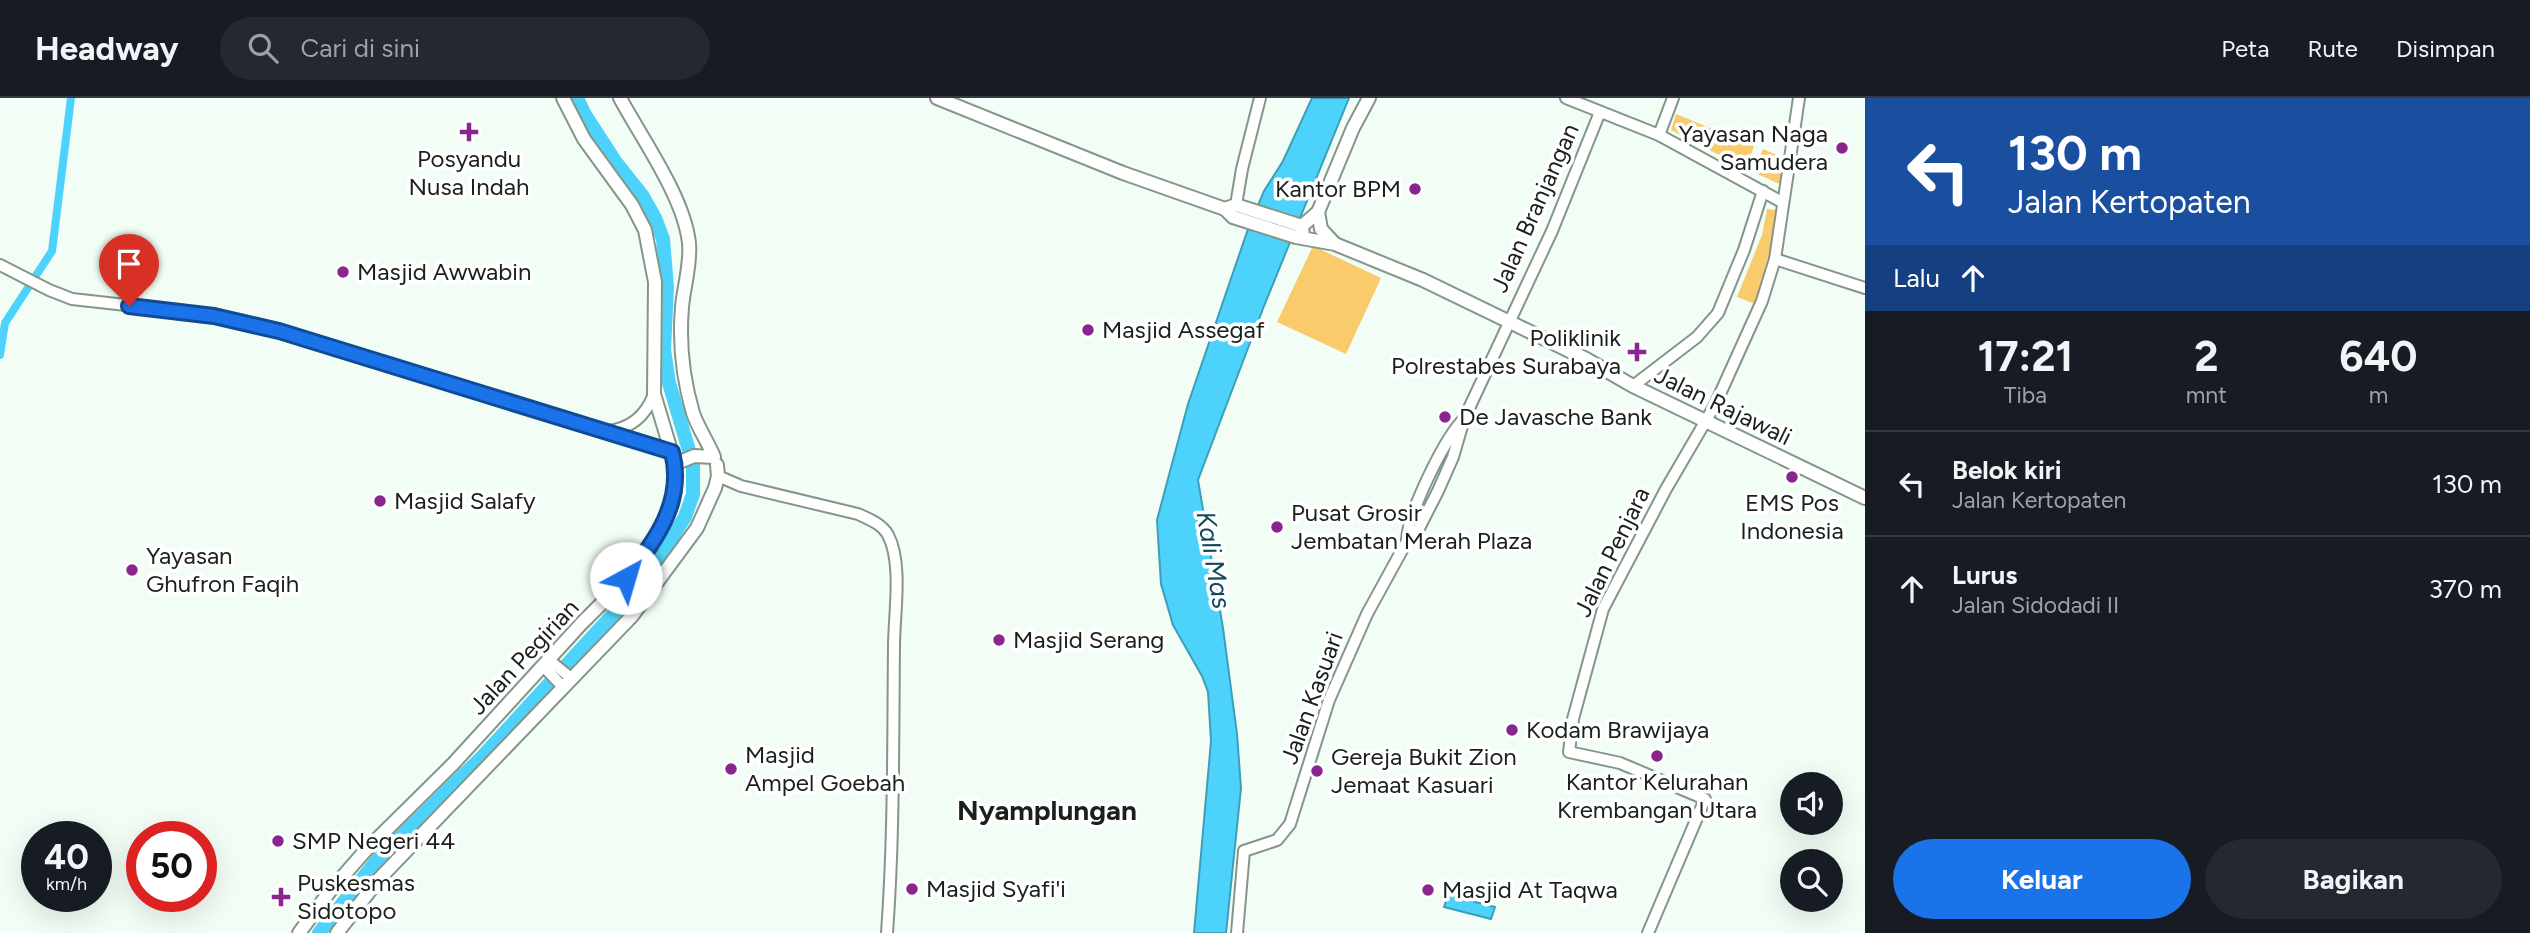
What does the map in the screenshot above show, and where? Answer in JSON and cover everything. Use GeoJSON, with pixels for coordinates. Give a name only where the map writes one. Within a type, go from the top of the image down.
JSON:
{"type":"FeatureCollection","features":[{"type":"Feature","properties":{"kind":"main road","name":"Jalan Pegirian"},"geometry":{"type":"LineString","coordinates":[[299,933],[365,850],[453,764],[614,591],[651,547],[672,504],[678,457],[654,394],[654,282],[645,230],[632,205],[584,139],[563,98]]}},
{"type":"Feature","properties":{"kind":"main road"},"geometry":{"type":"LineString","coordinates":[[337,933],[379,879],[565,681],[632,616],[696,528],[712,497],[716,466],[694,414],[683,364],[682,304],[689,258],[686,227],[664,177],[620,98]]}},
{"type":"Feature","properties":{"kind":"main road","name":"Jalan Rajawali"},"geometry":{"type":"LineString","coordinates":[[937,98],[957,102],[1123,173],[1231,207],[1233,217],[1252,216],[1335,244],[1412,275],[1865,498]]}},
{"type":"Feature","properties":{"kind":"main road"},"geometry":{"type":"LineString","coordinates":[[1300,232],[1318,212],[1353,128],[1369,98]]}},
{"type":"Feature","properties":{"kind":"main road"},"geometry":{"type":"LineString","coordinates":[[1318,212],[1321,229],[1335,244]]}},
{"type":"Feature","properties":{"kind":"main road"},"geometry":{"type":"LineString","coordinates":[[678,457],[696,452],[707,441]]}},
{"type":"Feature","properties":{"kind":"main road"},"geometry":{"type":"LineString","coordinates":[[696,452],[716,466]]}},
{"type":"Feature","properties":{"kind":"street"},"geometry":{"type":"LineString","coordinates":[[1231,207],[1260,98]]}},
{"type":"Feature","properties":{"kind":"street"},"geometry":{"type":"LineString","coordinates":[[1566,98],[1659,135],[1782,202]]}},
{"type":"Feature","properties":{"kind":"street"},"geometry":{"type":"LineString","coordinates":[[1659,135],[1673,98]]}},
{"type":"Feature","properties":{"kind":"street","name":"Jalan Penjara"},"geometry":{"type":"LineString","coordinates":[[1648,933],[1705,799],[1620,763],[1569,752],[1573,719],[1603,609],[1666,489],[1706,421],[1750,332],[1775,259],[1799,98]]}},
{"type":"Feature","properties":{"kind":"street","name":"Jalan Branjangan"},"geometry":{"type":"LineString","coordinates":[[1508,321],[1552,231],[1600,112]]}},
{"type":"Feature","properties":{"kind":"street"},"geometry":{"type":"LineString","coordinates":[[1633,386],[1697,337],[1718,313],[1744,250],[1763,191]]}},
{"type":"Feature","properties":{"kind":"street"},"geometry":{"type":"LineString","coordinates":[[1775,259],[1865,288]]}},
{"type":"Feature","properties":{"kind":"street"},"geometry":{"type":"LineString","coordinates":[[0,265],[72,299],[198,313],[279,331],[678,457]]}},
{"type":"Feature","properties":{"kind":"street","name":"Jalan Kasuari"},"geometry":{"type":"LineString","coordinates":[[1237,933],[1244,850],[1277,840],[1290,824],[1329,700],[1367,614],[1407,541],[1408,525],[1447,441],[1455,427],[1464,419],[1508,321]]}},
{"type":"Feature","properties":{"kind":"street"},"geometry":{"type":"LineString","coordinates":[[601,432],[632,424],[648,409],[654,394]]}},
{"type":"Feature","properties":{"kind":"street"},"geometry":{"type":"LineString","coordinates":[[716,466],[741,486],[858,514],[884,530],[893,551],[897,584],[894,646],[895,745],[887,933]]}},
{"type":"Feature","properties":{"kind":"street"},"geometry":{"type":"LineString","coordinates":[[548,665],[565,681]]}},
{"type":"Feature","properties":{"kind":"shaded area"},"geometry":{"type":"Polygon","coordinates":[[[1676,114],[1754,146],[1746,169],[1671,130],[1676,114]]]}},
{"type":"Feature","properties":{"kind":"shaded area"},"geometry":{"type":"Polygon","coordinates":[[[1763,149],[1784,158],[1782,183],[1753,172],[1763,149]]]}},
{"type":"Feature","properties":{"kind":"shaded area"},"geometry":{"type":"Polygon","coordinates":[[[1767,209],[1776,210],[1771,246],[1755,304],[1737,297],[1762,235],[1767,209]]]}},
{"type":"Feature","properties":{"kind":"shaded area"},"geometry":{"type":"Polygon","coordinates":[[[1313,246],[1381,278],[1346,354],[1277,322],[1313,246]]]}},
{"type":"Feature","properties":{"kind":"water"},"geometry":{"type":"Polygon","coordinates":[[[1312,98],[1349,98],[1264,306],[1198,480],[1223,628],[1241,788],[1226,933],[1194,933],[1211,741],[1208,692],[1173,625],[1161,584],[1157,520],[1188,404],[1248,229],[1264,191],[1283,161],[1312,98]]]}},
{"type":"Feature","properties":{"kind":"water"},"geometry":{"type":"Polygon","coordinates":[[[1448,895],[1495,907],[1491,919],[1444,907],[1448,895]]]}},
{"type":"Feature","properties":{"kind":"waterway"},"geometry":{"type":"LineString","coordinates":[[0,355],[5,323],[52,251],[71,98]]}},
{"type":"Feature","properties":{"kind":"waterway"},"geometry":{"type":"LineString","coordinates":[[319,933],[377,860],[482,757],[629,597],[685,517],[693,494],[693,464],[669,383],[664,350],[667,287],[663,239],[642,195],[615,161],[577,98]]}},
{"type":"Feature","properties":{"kind":"place","name":"Posyandu Nusa Indah"},"geometry":{"type":"Point","coordinates":[469,132]}},
{"type":"Feature","properties":{"kind":"place","name":"Yayasan Naga Samudera"},"geometry":{"type":"Point","coordinates":[1842,148]}},
{"type":"Feature","properties":{"kind":"place","name":"Kantor BPM"},"geometry":{"type":"Point","coordinates":[1415,189]}},
{"type":"Feature","properties":{"kind":"place","name":"Masjid Awwabin"},"geometry":{"type":"Point","coordinates":[343,272]}},
{"type":"Feature","properties":{"kind":"place","name":"Masjid Assegaf"},"geometry":{"type":"Point","coordinates":[1088,330]}},
{"type":"Feature","properties":{"kind":"place","name":"Poliklinik Polrestabes Surabaya"},"geometry":{"type":"Point","coordinates":[1637,352]}},
{"type":"Feature","properties":{"kind":"place","name":"De Javasche Bank"},"geometry":{"type":"Point","coordinates":[1445,417]}},
{"type":"Feature","properties":{"kind":"place","name":"EMS Pos Indonesia"},"geometry":{"type":"Point","coordinates":[1792,477]}},
{"type":"Feature","properties":{"kind":"place","name":"Masjid Salafy"},"geometry":{"type":"Point","coordinates":[380,501]}},
{"type":"Feature","properties":{"kind":"place","name":"Pusat Grosir Jembatan Merah Plaza"},"geometry":{"type":"Point","coordinates":[1277,527]}},
{"type":"Feature","properties":{"kind":"place","name":"Yayasan Ghufron Faqih"},"geometry":{"type":"Point","coordinates":[132,570]}},
{"type":"Feature","properties":{"kind":"place","name":"Masjid Serang"},"geometry":{"type":"Point","coordinates":[999,640]}},
{"type":"Feature","properties":{"kind":"place","name":"Kodam Brawijaya"},"geometry":{"type":"Point","coordinates":[1512,730]}},
{"type":"Feature","properties":{"kind":"place","name":"Kantor Kelurahan Krembangan Utara"},"geometry":{"type":"Point","coordinates":[1657,756]}},
{"type":"Feature","properties":{"kind":"place","name":"Masjid Ampel Goebah"},"geometry":{"type":"Point","coordinates":[731,769]}},
{"type":"Feature","properties":{"kind":"place","name":"Gereja Bukit Zion Jemaat Kasuari"},"geometry":{"type":"Point","coordinates":[1317,771]}},
{"type":"Feature","properties":{"kind":"place","name":"SMP Negeri 44"},"geometry":{"type":"Point","coordinates":[278,841]}},
{"type":"Feature","properties":{"kind":"place","name":"Masjid Syafi'i"},"geometry":{"type":"Point","coordinates":[912,889]}},
{"type":"Feature","properties":{"kind":"place","name":"Masjid At Taqwa"},"geometry":{"type":"Point","coordinates":[1428,890]}},
{"type":"Feature","properties":{"kind":"place","name":"Puskesmas Sidotopo"},"geometry":{"type":"Point","coordinates":[281,897]}},
{"type":"Feature","properties":{"kind":"district","name":"Nyamplungan"},"geometry":{"type":"Point","coordinates":[1047,810]}},
{"type":"Feature","properties":{"kind":"route"},"geometry":{"type":"LineString","coordinates":[[129,306],[198,313],[279,331],[672,452],[676,470],[672,504],[651,547],[626,578]]}},
{"type":"Feature","properties":{"kind":"water label","name":"Kali Mas"},"geometry":{"type":"Point","coordinates":[1214,560]}}]}
